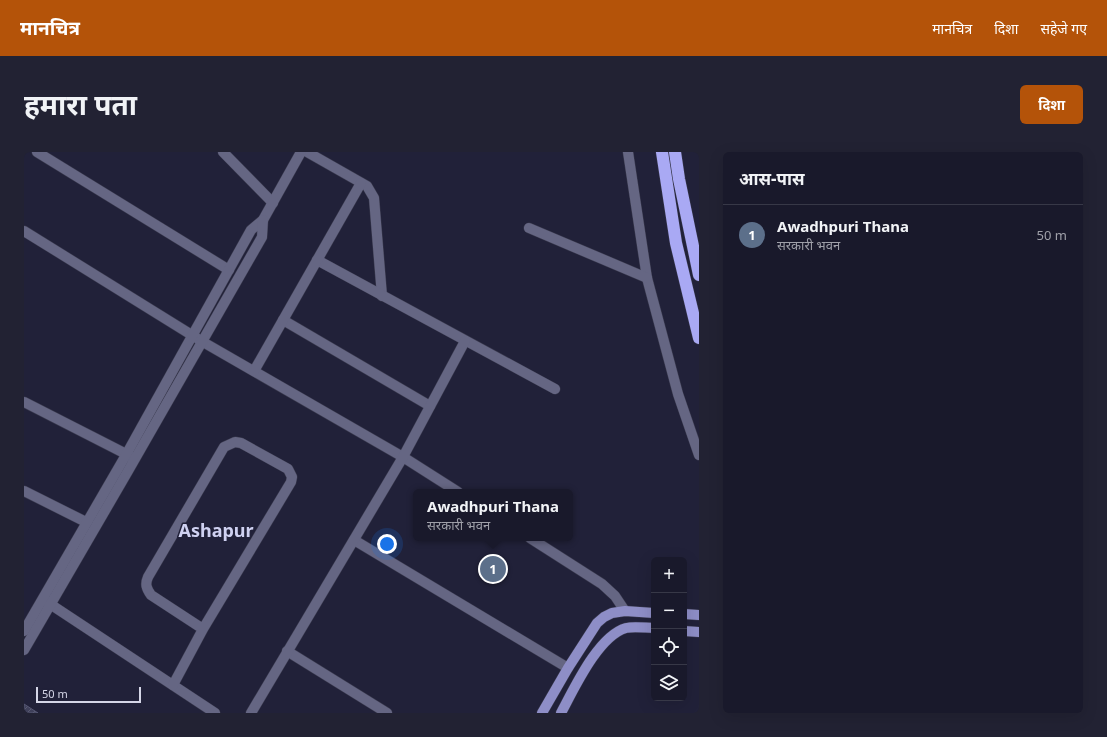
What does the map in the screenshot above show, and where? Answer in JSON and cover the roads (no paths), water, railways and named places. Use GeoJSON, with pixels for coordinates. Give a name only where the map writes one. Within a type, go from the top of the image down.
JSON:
{"type":"FeatureCollection","features":[{"type":"Feature","properties":{"kind":"highway"},"geometry":{"type":"LineString","coordinates":[[662,152],[676,243],[699,338]]}},
{"type":"Feature","properties":{"kind":"highway"},"geometry":{"type":"LineString","coordinates":[[675,152],[678,179],[699,276]]}},
{"type":"Feature","properties":{"kind":"main road"},"geometry":{"type":"LineString","coordinates":[[542,713],[568,668],[597,623],[612,613],[625,611],[651,613]]}},
{"type":"Feature","properties":{"kind":"main road"},"geometry":{"type":"LineString","coordinates":[[687,614],[699,615]]}},
{"type":"Feature","properties":{"kind":"main road"},"geometry":{"type":"LineString","coordinates":[[561,713],[598,650],[613,635],[626,628],[651,628]]}},
{"type":"Feature","properties":{"kind":"main road"},"geometry":{"type":"LineString","coordinates":[[687,631],[699,632]]}},
{"type":"Feature","properties":{"kind":"street"},"geometry":{"type":"LineString","coordinates":[[37,152],[229,270]]}},
{"type":"Feature","properties":{"kind":"street"},"geometry":{"type":"LineString","coordinates":[[223,152],[272,203]]}},
{"type":"Feature","properties":{"kind":"street"},"geometry":{"type":"LineString","coordinates":[[24,631],[46,602],[130,457],[193,336],[251,230],[263,220],[301,152]]}},
{"type":"Feature","properties":{"kind":"street"},"geometry":{"type":"LineString","coordinates":[[307,152],[367,186],[374,198],[382,296]]}},
{"type":"Feature","properties":{"kind":"street"},"geometry":{"type":"LineString","coordinates":[[628,152],[647,278],[678,394],[699,455]]}},
{"type":"Feature","properties":{"kind":"street"},"geometry":{"type":"LineString","coordinates":[[254,371],[361,183]]}},
{"type":"Feature","properties":{"kind":"street"},"geometry":{"type":"LineString","coordinates":[[24,650],[86,522],[130,457],[203,342],[262,237],[263,220]]}},
{"type":"Feature","properties":{"kind":"street"},"geometry":{"type":"LineString","coordinates":[[529,228],[647,278]]}},
{"type":"Feature","properties":{"kind":"street"},"geometry":{"type":"LineString","coordinates":[[24,231],[193,336],[403,457],[453,489]]}},
{"type":"Feature","properties":{"kind":"street"},"geometry":{"type":"LineString","coordinates":[[317,260],[464,341],[556,389]]}},
{"type":"Feature","properties":{"kind":"street"},"geometry":{"type":"LineString","coordinates":[[283,320],[430,406]]}},
{"type":"Feature","properties":{"kind":"street"},"geometry":{"type":"LineString","coordinates":[[251,713],[403,457],[464,341]]}},
{"type":"Feature","properties":{"kind":"street"},"geometry":{"type":"LineString","coordinates":[[24,402],[130,457]]}},
{"type":"Feature","properties":{"kind":"street"},"geometry":{"type":"LineString","coordinates":[[173,685],[203,629],[291,482],[292,477],[288,469],[240,443],[235,442],[224,447],[148,577],[146,583],[147,590],[151,595],[203,629]]}},
{"type":"Feature","properties":{"kind":"street"},"geometry":{"type":"LineString","coordinates":[[24,491],[86,522]]}},
{"type":"Feature","properties":{"kind":"street"},"geometry":{"type":"LineString","coordinates":[[354,540],[568,668]]}},
{"type":"Feature","properties":{"kind":"street"},"geometry":{"type":"LineString","coordinates":[[535,541],[602,584],[615,596],[625,611]]}},
{"type":"Feature","properties":{"kind":"street"},"geometry":{"type":"LineString","coordinates":[[46,602],[173,685],[211,712]]}},
{"type":"Feature","properties":{"kind":"street"},"geometry":{"type":"LineString","coordinates":[[287,651],[387,713]]}},
{"type":"Feature","properties":{"kind":"place","name":"Awadhpuri Thana"},"geometry":{"type":"Point","coordinates":[493,569]}},
{"type":"Feature","properties":{"kind":"district","name":"Ashapur"},"geometry":{"type":"Point","coordinates":[216,531]}}]}
